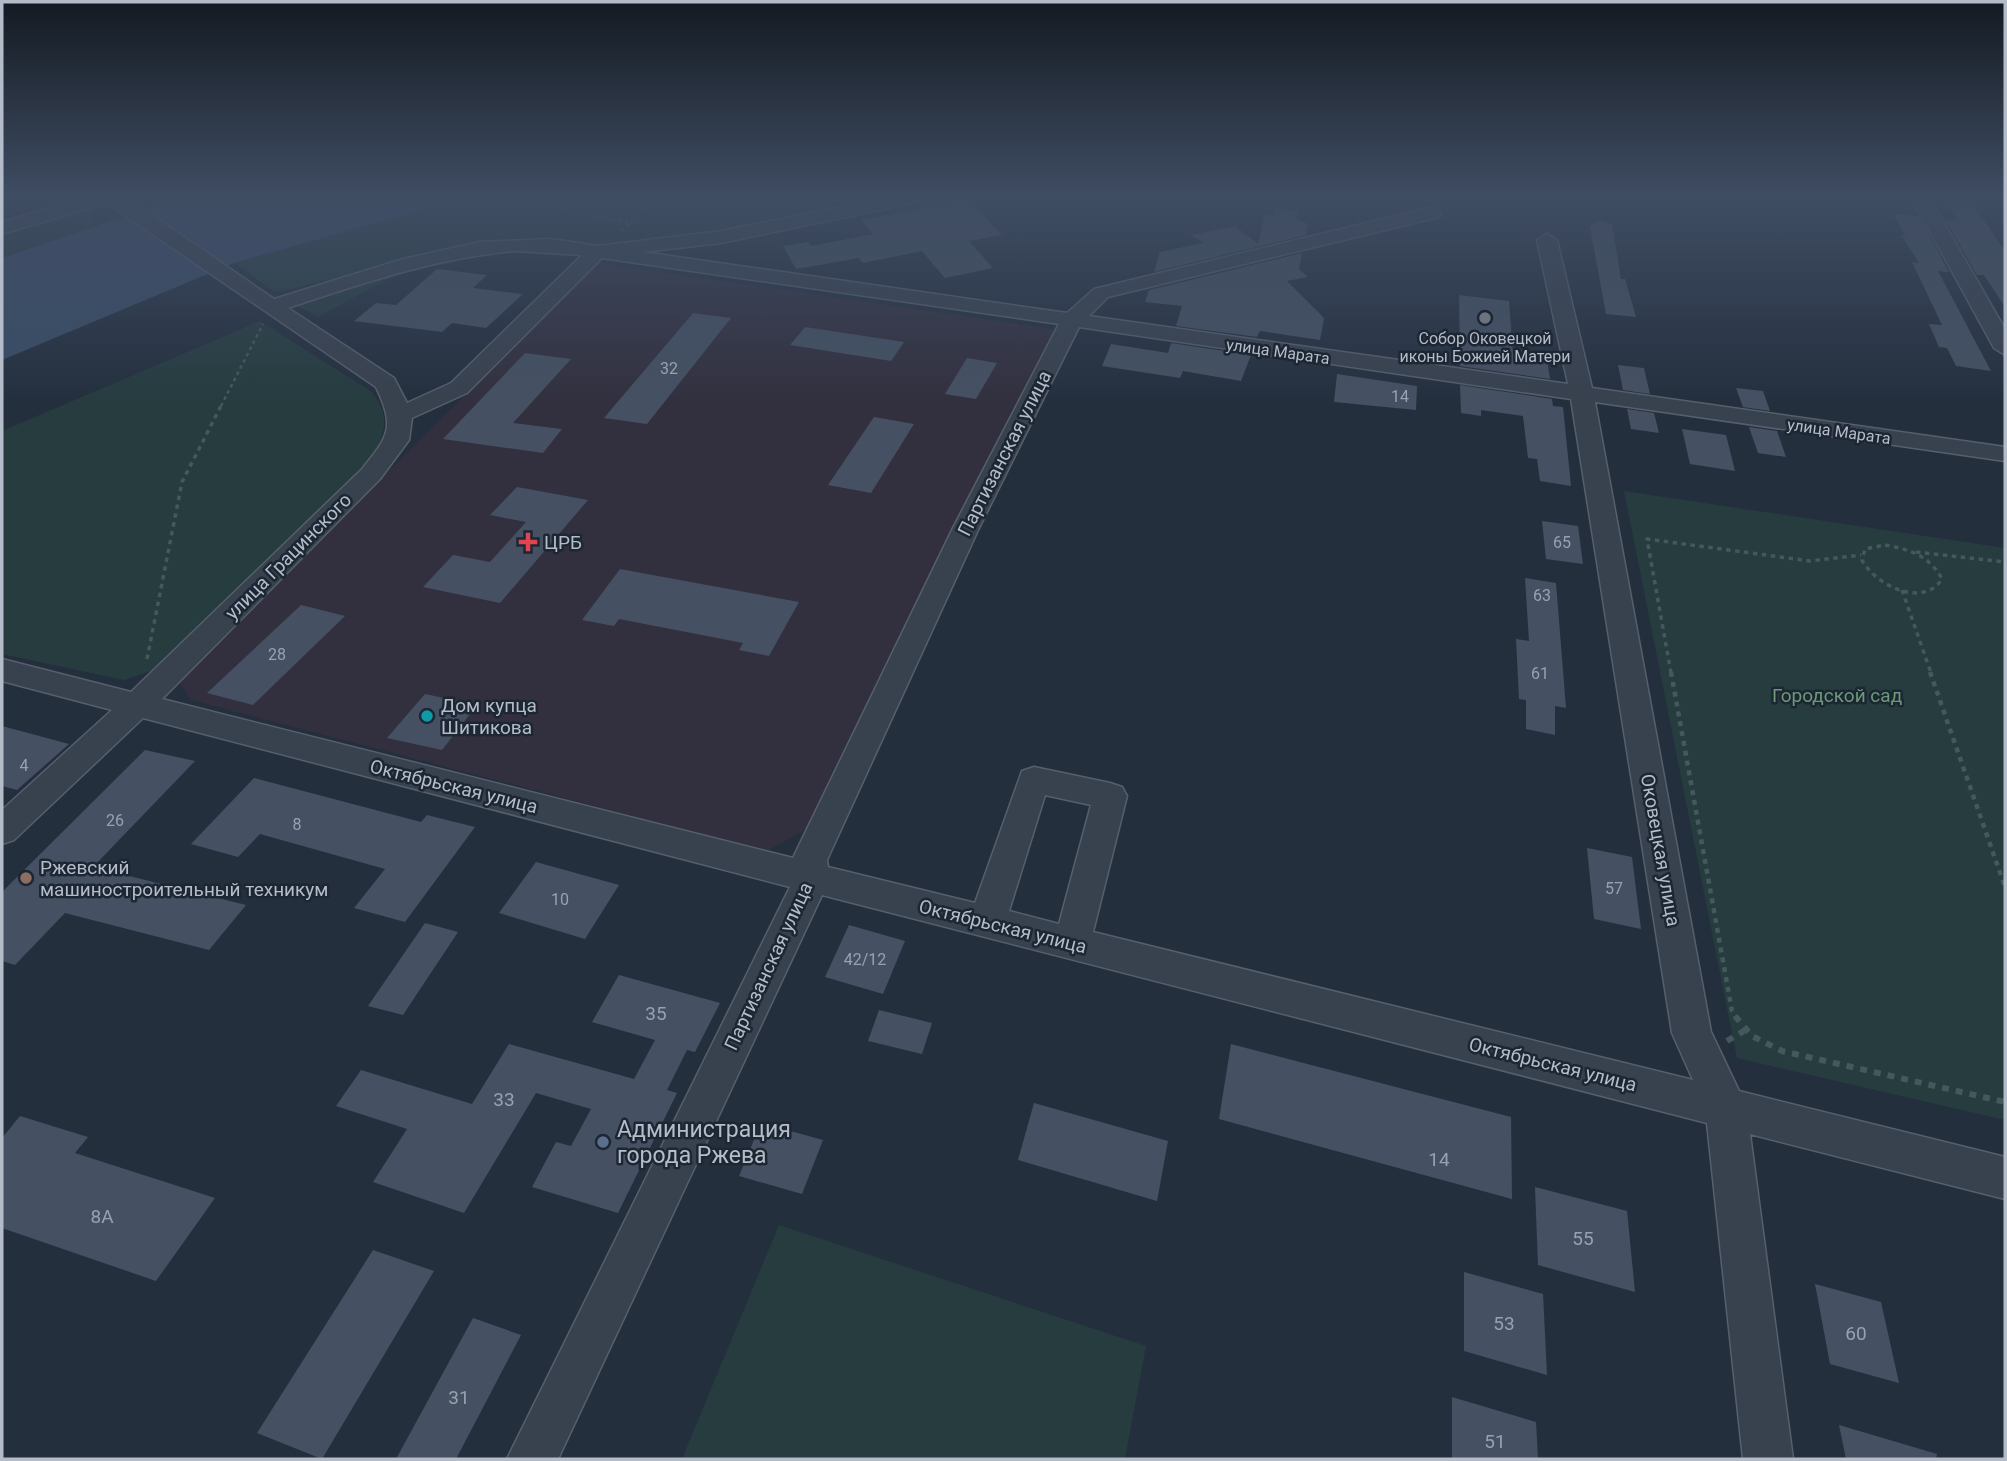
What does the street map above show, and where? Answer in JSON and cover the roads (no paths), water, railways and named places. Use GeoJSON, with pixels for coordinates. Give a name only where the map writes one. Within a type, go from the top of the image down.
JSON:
{"type":"FeatureCollection","features":[{"type":"Feature","properties":{"kind":"street"},"geometry":{"type":"LineString","coordinates":[[209,265],[386,383],[402,414],[458,388],[584,265]]}},
{"type":"Feature","properties":{"kind":"street","name":"улица Марата"},"geometry":{"type":"LineString","coordinates":[[272,306],[411,265]]}},
{"type":"Feature","properties":{"kind":"street","name":"улица Марата"},"geometry":{"type":"LineString","coordinates":[[684,265],[2005,454]]}},
{"type":"Feature","properties":{"kind":"street"},"geometry":{"type":"LineString","coordinates":[[1071,321],[1101,293],[1216,265]]}},
{"type":"Feature","properties":{"kind":"street","name":"Оковецкая улица"},"geometry":{"type":"LineString","coordinates":[[1553,265],[1582,395],[1692,1033],[1726,1108],[1769,1459]]}},
{"type":"Feature","properties":{"kind":"street"},"geometry":{"type":"LineString","coordinates":[[1958,265],[2005,348]]}},
{"type":"Feature","properties":{"kind":"street","name":"Партизанская улица"},"geometry":{"type":"LineString","coordinates":[[532,1459],[811,878],[810,860],[966,528],[1071,321]]}},
{"type":"Feature","properties":{"kind":"street","name":"улица Грацинского"},"geometry":{"type":"LineString","coordinates":[[2,830],[137,705],[371,474],[398,442],[402,414]]}},
{"type":"Feature","properties":{"kind":"street","name":"Октябрьская улица"},"geometry":{"type":"LineString","coordinates":[[2,670],[811,878],[2005,1178]]}},
{"type":"Feature","properties":{"kind":"street"},"geometry":{"type":"LineString","coordinates":[[987,922],[1034,780],[1110,796],[1072,943]]}},
{"type":"Feature","properties":{"kind":"water"},"geometry":{"type":"Polygon","coordinates":[[[2,265],[229,265],[2,360],[2,265]]]}},
{"type":"Feature","properties":{"kind":"place","name":"Собор Оковецкой иконы Божией Матери"},"geometry":{"type":"Point","coordinates":[1485,318]}},
{"type":"Feature","properties":{"kind":"place","name":"ЦРБ"},"geometry":{"type":"Point","coordinates":[528,542]}},
{"type":"Feature","properties":{"kind":"place","name":"Дом купца Шитикова"},"geometry":{"type":"Point","coordinates":[427,716]}},
{"type":"Feature","properties":{"kind":"place","name":"Ржевский машиностроительный техникум"},"geometry":{"type":"Point","coordinates":[26,878]}},
{"type":"Feature","properties":{"kind":"place","name":"Администрация города Ржева"},"geometry":{"type":"Point","coordinates":[603,1142]}},
{"type":"Feature","properties":{"kind":"park label","name":"Городской сад"},"geometry":{"type":"Point","coordinates":[1837,695]}}]}
